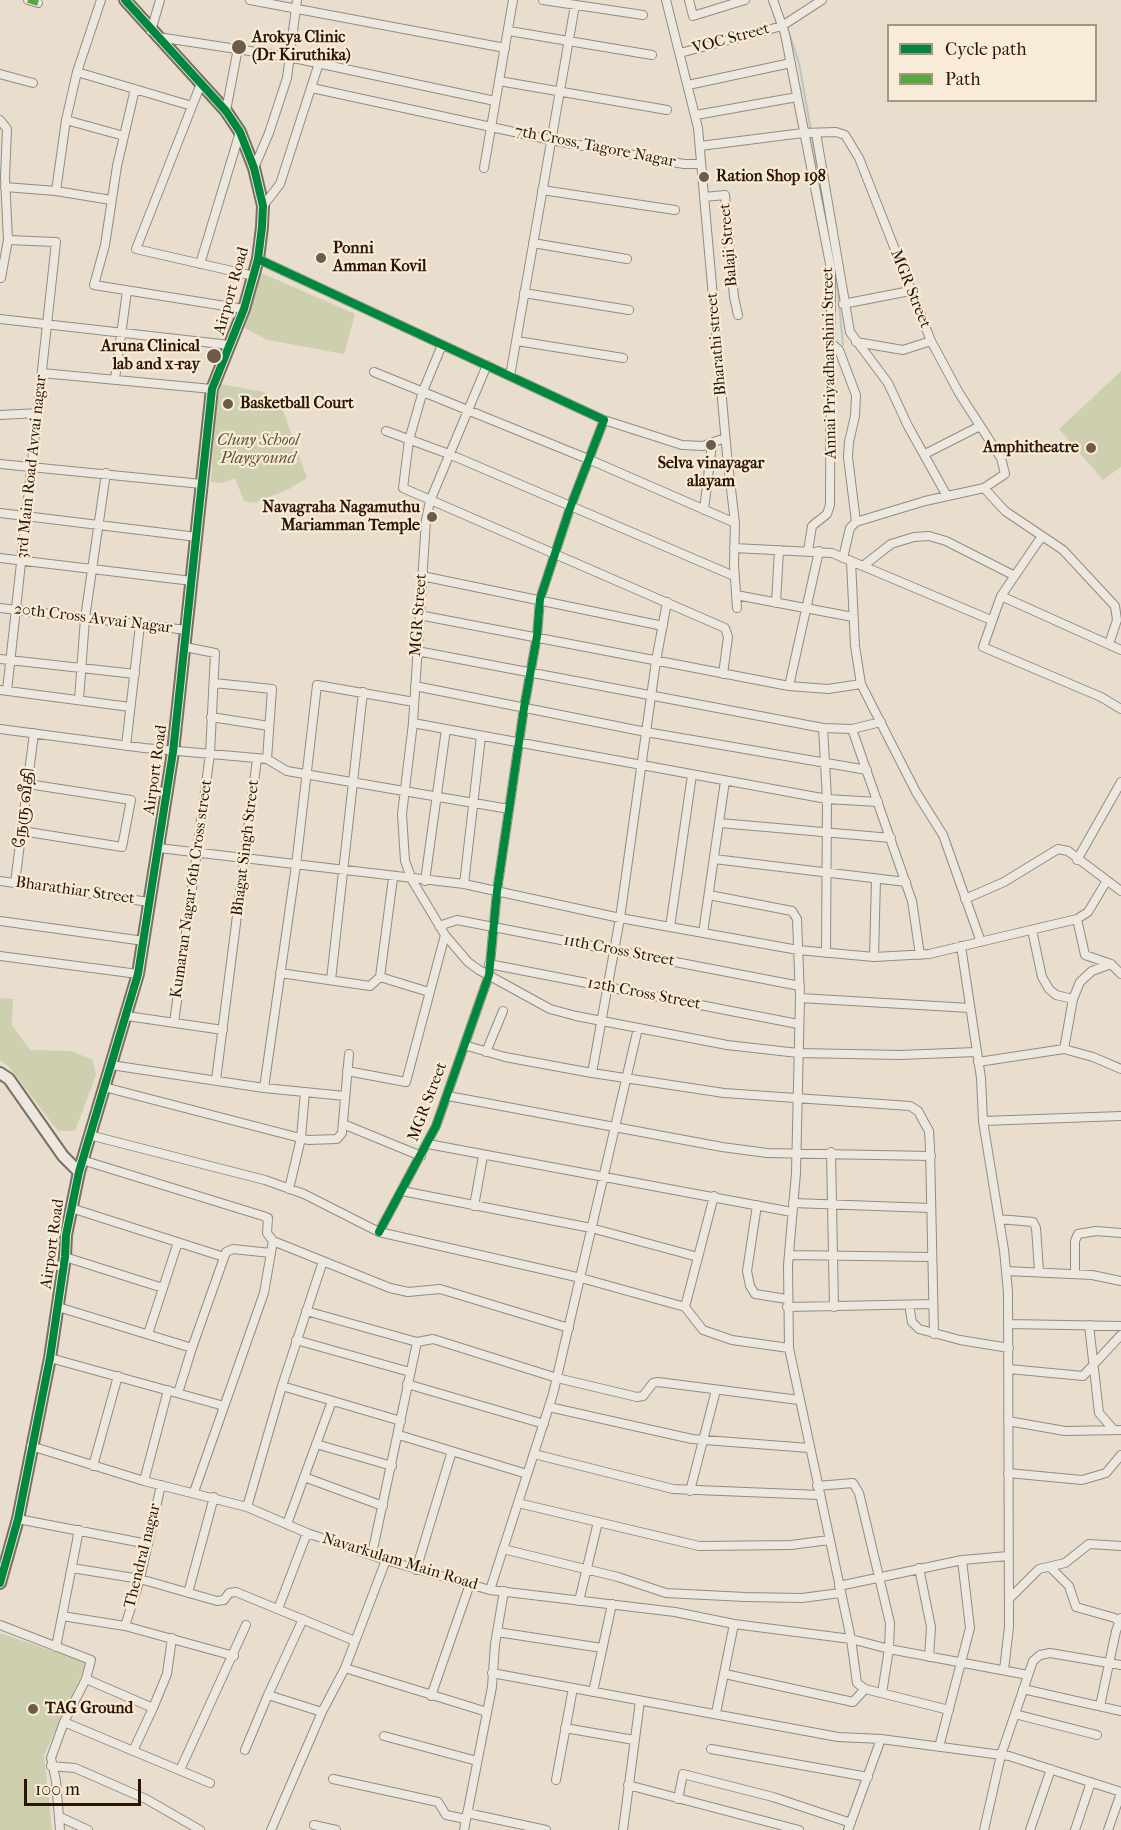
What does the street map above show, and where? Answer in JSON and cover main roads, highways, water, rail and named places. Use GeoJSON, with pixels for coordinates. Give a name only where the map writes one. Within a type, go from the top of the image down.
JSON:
{"type":"FeatureCollection","features":[{"type":"Feature","properties":{"kind":"waterway"},"geometry":{"type":"LineString","coordinates":[[777,0],[783,17]]}},
{"type":"Feature","properties":{"kind":"waterway"},"geometry":{"type":"LineString","coordinates":[[789,33],[799,63],[836,273],[843,345]]}},
{"type":"Feature","properties":{"kind":"place","name":"Arokya Clinic (Dr Kiruthika)"},"geometry":{"type":"Point","coordinates":[239,47]}},
{"type":"Feature","properties":{"kind":"place","name":"Ration Shop 198"},"geometry":{"type":"Point","coordinates":[704,177]}},
{"type":"Feature","properties":{"kind":"place","name":"Ponni Amman Kovil"},"geometry":{"type":"Point","coordinates":[321,258]}},
{"type":"Feature","properties":{"kind":"place","name":"Aruna Clinical lab and x-ray"},"geometry":{"type":"Point","coordinates":[214,356]}},
{"type":"Feature","properties":{"kind":"place","name":"Basketball Court"},"geometry":{"type":"Point","coordinates":[228,404]}},
{"type":"Feature","properties":{"kind":"place","name":"Selva vinayagar alayam"},"geometry":{"type":"Point","coordinates":[711,445]}},
{"type":"Feature","properties":{"kind":"place","name":"Amphitheatre"},"geometry":{"type":"Point","coordinates":[1091,448]}},
{"type":"Feature","properties":{"kind":"place","name":"Navagraha Nagamuthu Mariamman Temple"},"geometry":{"type":"Point","coordinates":[432,517]}},
{"type":"Feature","properties":{"kind":"place","name":"TAG Ground"},"geometry":{"type":"Point","coordinates":[33,1709]}},
{"type":"Feature","properties":{"kind":"park label","name":"Cluny School Playground"},"geometry":{"type":"Point","coordinates":[258,450]}}]}
